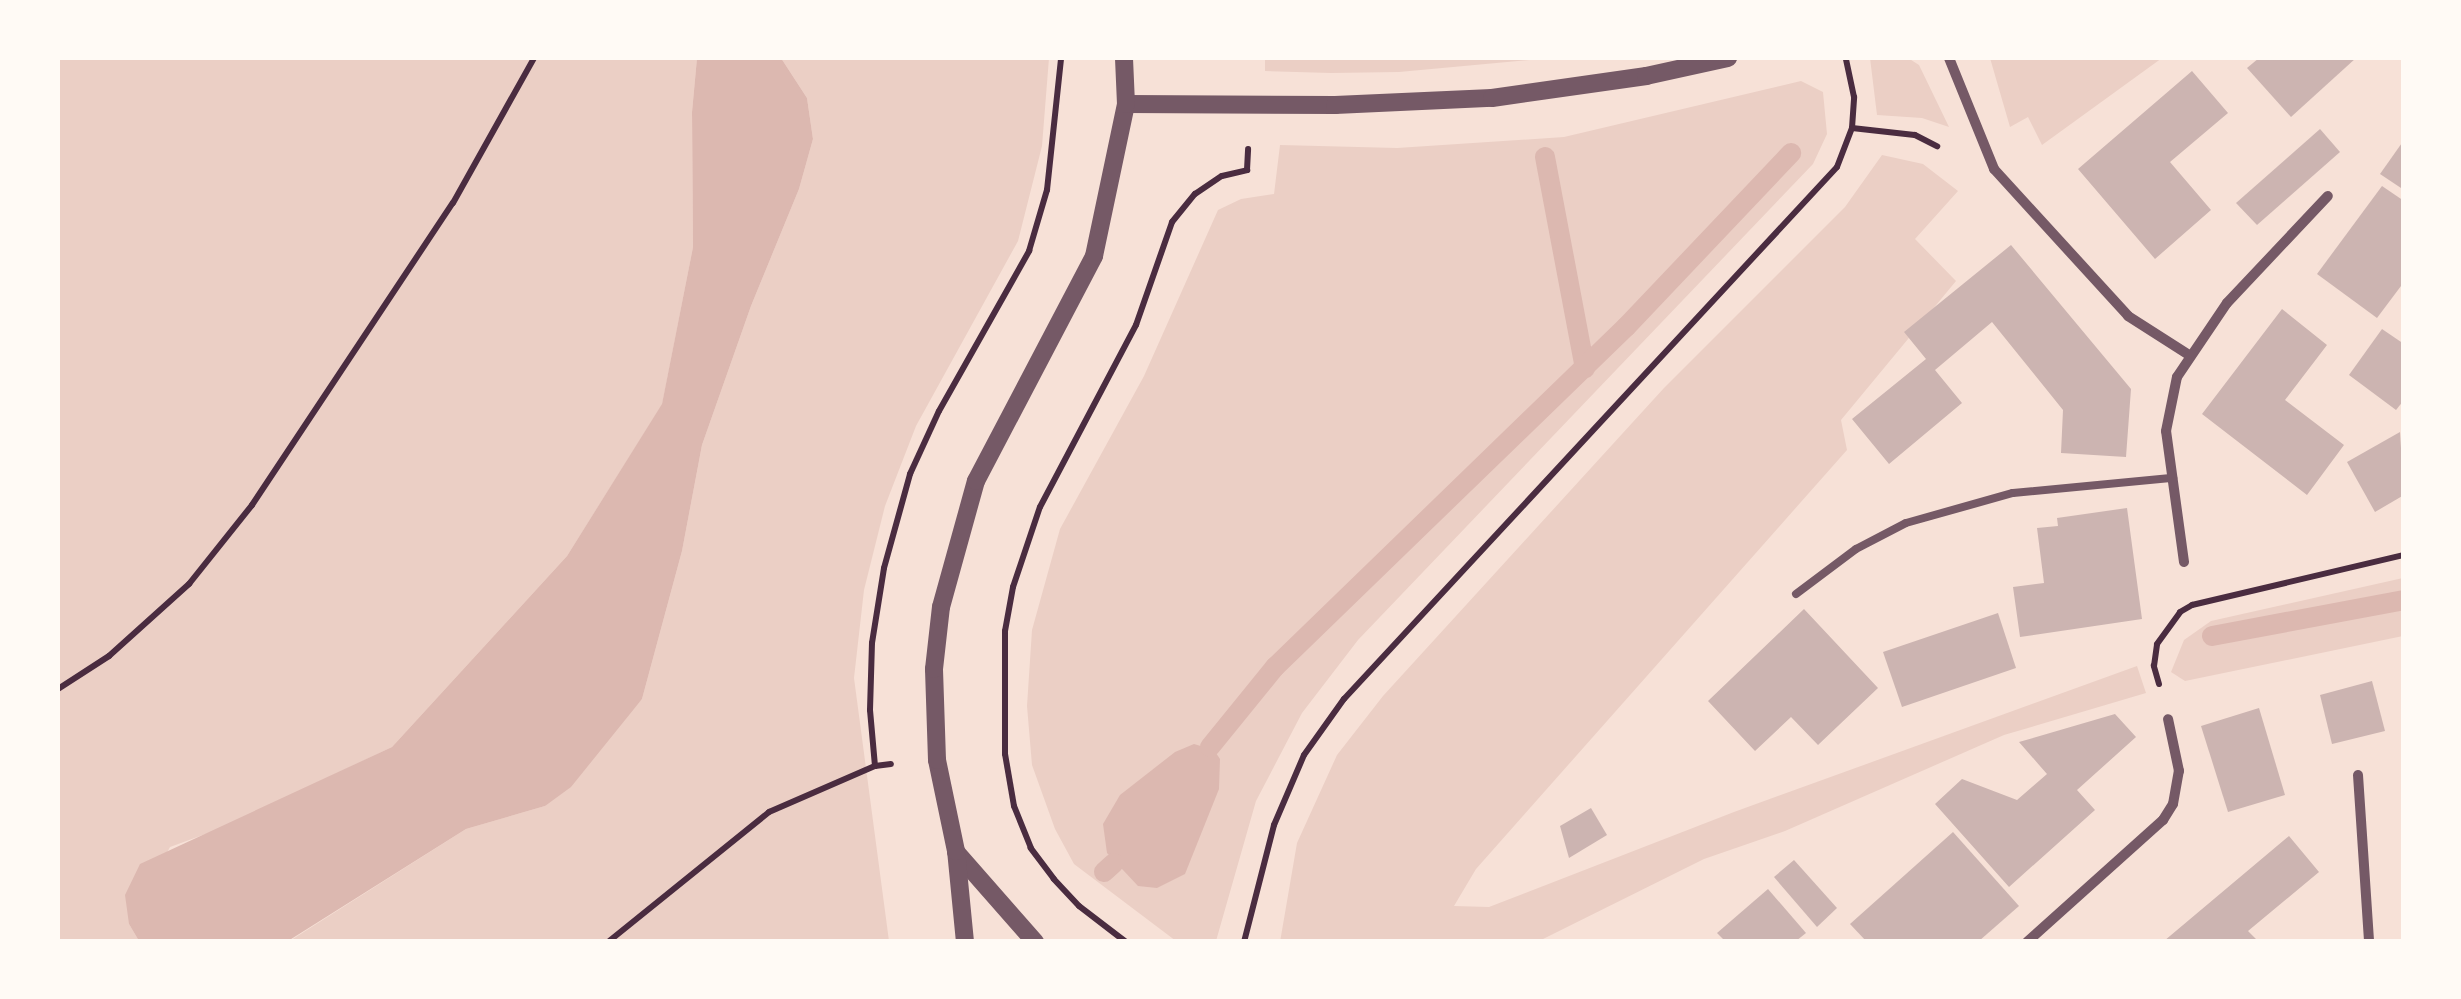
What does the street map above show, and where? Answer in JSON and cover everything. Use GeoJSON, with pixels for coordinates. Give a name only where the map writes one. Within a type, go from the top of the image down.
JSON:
{"type":"FeatureCollection","features":[{"type":"Feature","properties":{"kind":"street"},"geometry":{"type":"LineString","coordinates":[[965,942],[956,851],[937,760],[934,670],[941,607],[976,481],[1094,256],[1126,104],[1124,58]]}},
{"type":"Feature","properties":{"kind":"street"},"geometry":{"type":"LineString","coordinates":[[1126,104],[1492,98],[1646,76],[1728,58]]}},
{"type":"Feature","properties":{"kind":"street"},"geometry":{"type":"LineString","coordinates":[[1949,58],[1994,169],[2128,316],[2189,355]]}},
{"type":"Feature","properties":{"kind":"street"},"geometry":{"type":"LineString","coordinates":[[2184,562],[2168,418],[2177,376],[2226,303],[2328,196]]}},
{"type":"Feature","properties":{"kind":"street"},"geometry":{"type":"LineString","coordinates":[[2028,942],[2163,820],[2173,804],[2179,771],[2168,719]]}},
{"type":"Feature","properties":{"kind":"street"},"geometry":{"type":"LineString","coordinates":[[2358,775],[2369,942]]}},
{"type":"Feature","properties":{"kind":"street"},"geometry":{"type":"LineString","coordinates":[[956,851],[1035,942]]}},
{"type":"Feature","properties":{"kind":"lane"},"geometry":{"type":"LineString","coordinates":[[1796,594],[1856,548],[1906,522],[2013,493],[2172,478]]}},
{"type":"Feature","properties":{"kind":"path"},"geometry":{"type":"LineString","coordinates":[[58,688],[109,656],[189,584],[252,505],[453,203],[534,58]]}},
{"type":"Feature","properties":{"kind":"path"},"geometry":{"type":"LineString","coordinates":[[608,942],[770,812],[875,766],[870,710],[872,642],[884,568],[910,474],[939,411],[1028,251],[1047,190],[1061,58]]}},
{"type":"Feature","properties":{"kind":"path"},"geometry":{"type":"LineString","coordinates":[[1244,942],[1274,825],[1304,755],[1344,699],[1837,167],[1852,128],[1854,97],[1846,58]]}},
{"type":"Feature","properties":{"kind":"path"},"geometry":{"type":"LineString","coordinates":[[1126,942],[1079,906],[1030,848],[1014,806],[1005,754],[1005,631],[1013,586],[1040,507],[1136,325],[1172,222],[1194,194],[1222,176],[1247,170],[1250,104]]}},
{"type":"Feature","properties":{"kind":"path"},"geometry":{"type":"LineString","coordinates":[[1852,128],[1915,135],[1937,146],[1952,163],[1983,148]]}},
{"type":"Feature","properties":{"kind":"path"},"geometry":{"type":"LineString","coordinates":[[2168,719],[2154,655],[2180,612],[2204,600],[2404,555]]}},
{"type":"Feature","properties":{"kind":"shaded area"},"geometry":{"type":"Polygon","coordinates":[[[58,58],[697,58],[692,112],[693,247],[662,405],[567,556],[392,747],[219,829],[170,847],[129,924],[139,941],[58,941],[58,58]]]}},
{"type":"Feature","properties":{"kind":"shaded area"},"geometry":{"type":"Polygon","coordinates":[[[697,58],[781,58],[807,98],[813,139],[799,189],[751,306],[702,445],[682,551],[642,699],[571,787],[545,806],[466,829],[288,941],[139,941],[129,924],[125,895],[140,864],[392,747],[567,556],[662,404],[693,247],[692,112],[697,58]]]}},
{"type":"Feature","properties":{"kind":"shaded area"},"geometry":{"type":"Polygon","coordinates":[[[781,58],[1049,58],[1042,146],[1018,241],[916,426],[885,506],[864,590],[854,678],[889,941],[288,942],[466,829],[545,806],[642,699],[682,551],[702,445],[751,306],[799,189],[813,139],[807,98],[781,58]]]}},
{"type":"Feature","properties":{"kind":"shaded area"},"geometry":{"type":"Polygon","coordinates":[[[1265,58],[1550,58],[1399,72],[1331,73],[1265,71],[1265,58]]]}},
{"type":"Feature","properties":{"kind":"shaded area"},"geometry":{"type":"Polygon","coordinates":[[[1870,58],[1908,58],[1919,65],[1949,127],[1922,118],[1877,115],[1870,58]]]}},
{"type":"Feature","properties":{"kind":"shaded area"},"geometry":{"type":"Polygon","coordinates":[[[1990,58],[2162,58],[2042,145],[2028,117],[2010,127],[1990,58]]]}},
{"type":"Feature","properties":{"kind":"shaded area"},"geometry":{"type":"Polygon","coordinates":[[[1801,81],[1823,92],[1827,134],[1813,164],[1358,640],[1302,713],[1256,801],[1216,941],[1176,941],[1074,864],[1055,829],[1032,765],[1027,706],[1032,630],[1060,529],[1144,376],[1218,210],[1241,199],[1274,194],[1280,145],[1397,148],[1564,137],[1801,81]]]}},
{"type":"Feature","properties":{"kind":"shaded area"},"geometry":{"type":"Polygon","coordinates":[[[1882,155],[1923,164],[1958,191],[1915,239],[1956,281],[1841,420],[1847,450],[1476,869],[1454,906],[1489,907],[1734,812],[2137,666],[2146,693],[2004,735],[1785,831],[1704,859],[1539,941],[1280,942],[1297,843],[1337,755],[1383,696],[1664,388],[1845,207],[1882,155]]]}},
{"type":"Feature","properties":{"kind":"shaded area"},"geometry":{"type":"Polygon","coordinates":[[[2403,578],[2403,636],[2185,681],[2171,672],[2184,640],[2211,621],[2403,578]]]}},
{"type":"Feature","properties":{"kind":"shaded area"},"geometry":{"type":"Polygon","coordinates":[[[1194,744],[1214,750],[1220,759],[1219,789],[1185,874],[1157,888],[1138,886],[1107,853],[1103,824],[1120,795],[1175,752],[1194,744]]]}},
{"type":"Feature","properties":{"kind":"building"},"geometry":{"type":"Polygon","coordinates":[[[2259,58],[2356,58],[2291,117],[2247,68],[2259,58]]]}},
{"type":"Feature","properties":{"kind":"building"},"geometry":{"type":"Polygon","coordinates":[[[2192,71],[2228,113],[2170,162],[2211,210],[2155,259],[2078,169],[2192,71]]]}},
{"type":"Feature","properties":{"kind":"building"},"geometry":{"type":"Polygon","coordinates":[[[2320,129],[2340,152],[2257,225],[2236,203],[2320,129]]]}},
{"type":"Feature","properties":{"kind":"building"},"geometry":{"type":"Polygon","coordinates":[[[2404,140],[2404,190],[2380,174],[2404,140]]]}},
{"type":"Feature","properties":{"kind":"building"},"geometry":{"type":"Polygon","coordinates":[[[2382,186],[2404,201],[2404,282],[2377,318],[2317,274],[2382,186]]]}},
{"type":"Feature","properties":{"kind":"building"},"geometry":{"type":"Polygon","coordinates":[[[2011,245],[2131,389],[2126,457],[2061,453],[2063,410],[1992,322],[1935,370],[1962,403],[1889,464],[1852,419],[1926,359],[1904,332],[2011,245]]]}},
{"type":"Feature","properties":{"kind":"building"},"geometry":{"type":"Polygon","coordinates":[[[2282,309],[2327,345],[2285,400],[2344,445],[2307,495],[2202,414],[2282,309]]]}},
{"type":"Feature","properties":{"kind":"building"},"geometry":{"type":"Polygon","coordinates":[[[2382,329],[2404,344],[2404,400],[2396,410],[2349,375],[2382,329]]]}},
{"type":"Feature","properties":{"kind":"building"},"geometry":{"type":"Polygon","coordinates":[[[2400,432],[2404,495],[2375,512],[2347,462],[2400,432]]]}},
{"type":"Feature","properties":{"kind":"building"},"geometry":{"type":"Polygon","coordinates":[[[2127,508],[2142,619],[2020,637],[2013,587],[2044,583],[2037,528],[2058,526],[2057,518],[2127,508]]]}},
{"type":"Feature","properties":{"kind":"building"},"geometry":{"type":"Polygon","coordinates":[[[1804,609],[1878,688],[1818,745],[1791,717],[1755,751],[1708,701],[1804,609]]]}},
{"type":"Feature","properties":{"kind":"building"},"geometry":{"type":"Polygon","coordinates":[[[1998,613],[2016,668],[1902,707],[1883,652],[1998,613]]]}},
{"type":"Feature","properties":{"kind":"building"},"geometry":{"type":"Polygon","coordinates":[[[2372,681],[2385,731],[2332,744],[2320,695],[2372,681]]]}},
{"type":"Feature","properties":{"kind":"building"},"geometry":{"type":"Polygon","coordinates":[[[2259,708],[2285,795],[2228,812],[2201,726],[2259,708]]]}},
{"type":"Feature","properties":{"kind":"building"},"geometry":{"type":"Polygon","coordinates":[[[2115,714],[2136,737],[2077,790],[2095,810],[2009,887],[1935,804],[1962,779],[2017,800],[2047,774],[2019,742],[2115,714]]]}},
{"type":"Feature","properties":{"kind":"building"},"geometry":{"type":"Polygon","coordinates":[[[1591,808],[1607,835],[1569,858],[1560,826],[1591,808]]]}},
{"type":"Feature","properties":{"kind":"building"},"geometry":{"type":"Polygon","coordinates":[[[1953,832],[2019,906],[1979,941],[1866,941],[1850,924],[1953,832]]]}},
{"type":"Feature","properties":{"kind":"building"},"geometry":{"type":"Polygon","coordinates":[[[2289,836],[2319,872],[2248,931],[2258,941],[2164,941],[2289,836]]]}},
{"type":"Feature","properties":{"kind":"building"},"geometry":{"type":"Polygon","coordinates":[[[1794,860],[1837,908],[1817,927],[1774,877],[1794,860]]]}},
{"type":"Feature","properties":{"kind":"building"},"geometry":{"type":"Polygon","coordinates":[[[1768,889],[1806,933],[1796,941],[1725,941],[1717,933],[1768,889]]]}},
{"type":"Feature","properties":{"kind":"waterway"},"geometry":{"type":"LineString","coordinates":[[1210,747],[1275,667],[1626,327],[1791,153]]}},
{"type":"Feature","properties":{"kind":"waterway"},"geometry":{"type":"LineString","coordinates":[[1545,157],[1585,368]]}},
{"type":"Feature","properties":{"kind":"waterway"},"geometry":{"type":"LineString","coordinates":[[2212,636],[2404,600]]}},
{"type":"Feature","properties":{"kind":"waterway"},"geometry":{"type":"LineString","coordinates":[[1104,872],[1114,863]]}}]}
